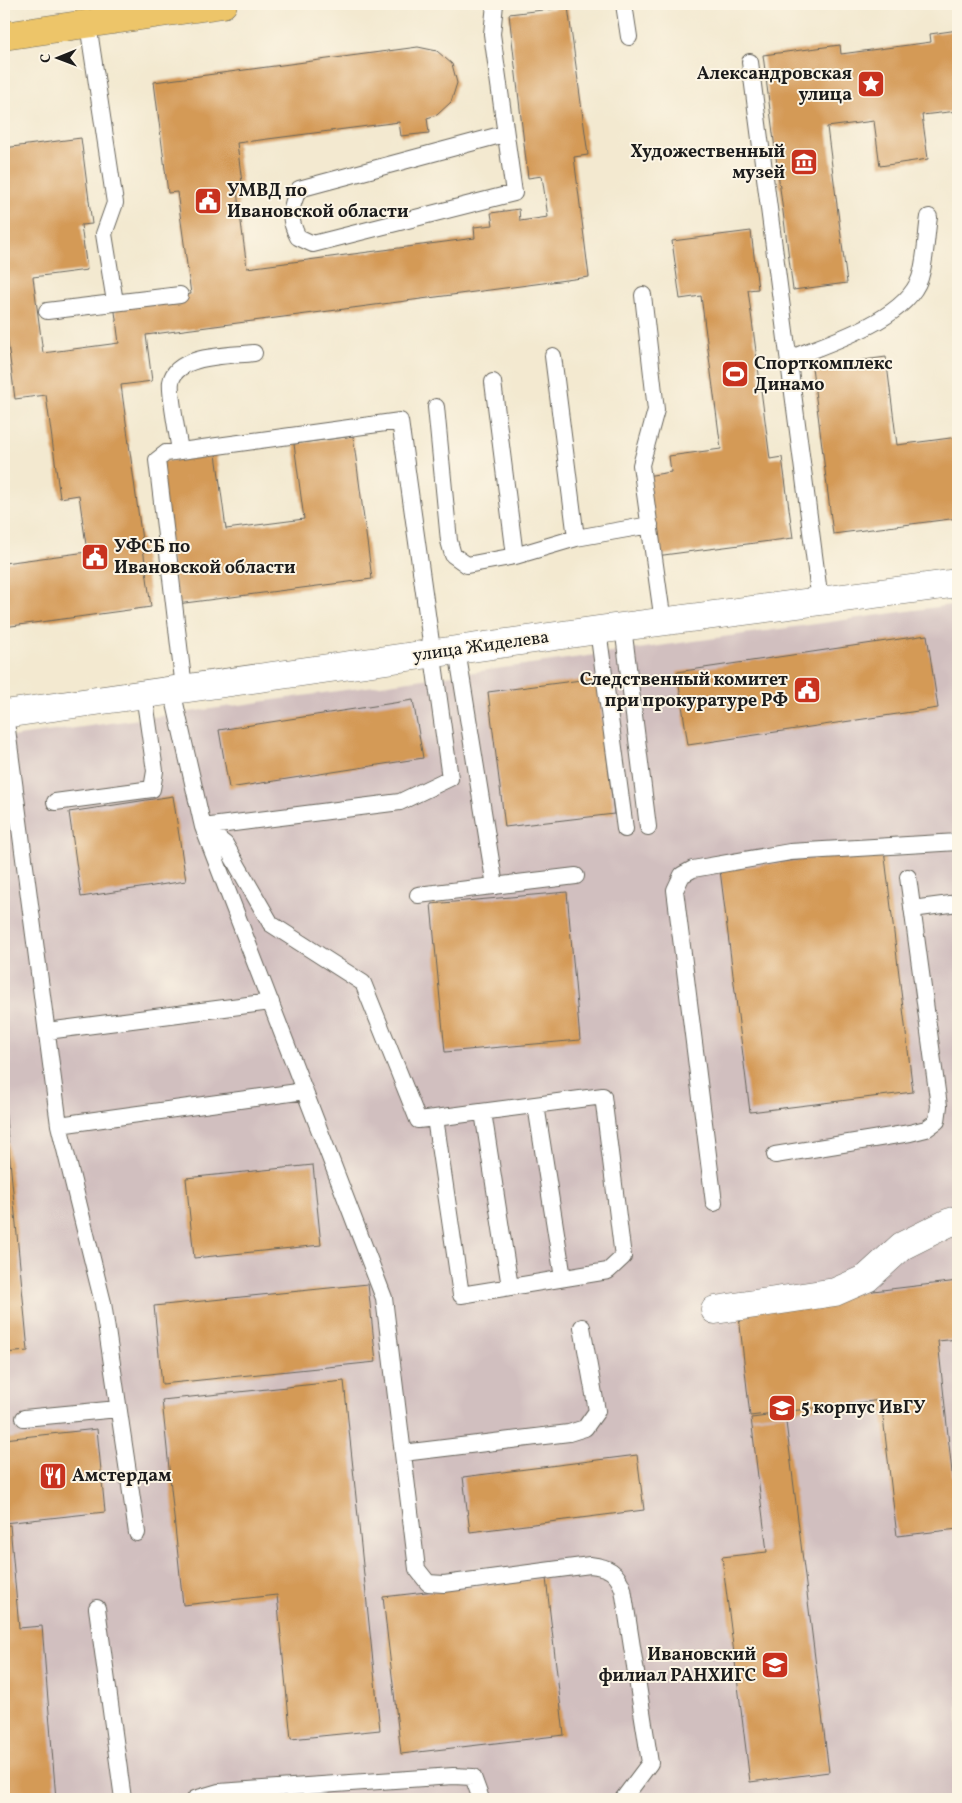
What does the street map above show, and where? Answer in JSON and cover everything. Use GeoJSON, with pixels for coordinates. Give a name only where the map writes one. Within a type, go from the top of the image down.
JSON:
{"type":"FeatureCollection","features":[{"type":"Feature","properties":{"kind":"highway"},"geometry":{"type":"LineString","coordinates":[[4,36],[223,4]]}},
{"type":"Feature","properties":{"kind":"street","name":"улица Жиделева"},"geometry":{"type":"LineString","coordinates":[[4,714],[610,629],[958,583]]}},
{"type":"Feature","properties":{"kind":"street"},"geometry":{"type":"LineString","coordinates":[[715,1310],[834,1292],[867,1278],[902,1246],[958,1220]]}},
{"type":"Feature","properties":{"kind":"lane"},"geometry":{"type":"LineString","coordinates":[[495,4],[492,34],[504,134],[514,193],[313,244],[298,238],[291,224],[291,204],[299,189],[504,134]]}},
{"type":"Feature","properties":{"kind":"lane"},"geometry":{"type":"LineString","coordinates":[[624,4],[629,37]]}},
{"type":"Feature","properties":{"kind":"lane"},"geometry":{"type":"LineString","coordinates":[[88,24],[115,203],[104,234],[115,302]]}},
{"type":"Feature","properties":{"kind":"lane"},"geometry":{"type":"LineString","coordinates":[[750,62],[820,601]]}},
{"type":"Feature","properties":{"kind":"lane"},"geometry":{"type":"LineString","coordinates":[[789,359],[873,324],[908,298],[920,278],[929,217]]}},
{"type":"Feature","properties":{"kind":"lane"},"geometry":{"type":"LineString","coordinates":[[47,311],[180,295]]}},
{"type":"Feature","properties":{"kind":"lane"},"geometry":{"type":"LineString","coordinates":[[642,295],[656,410],[641,465],[663,622]]}},
{"type":"Feature","properties":{"kind":"lane"},"geometry":{"type":"LineString","coordinates":[[180,451],[171,382],[178,368],[192,361],[254,353]]}},
{"type":"Feature","properties":{"kind":"lane"},"geometry":{"type":"LineString","coordinates":[[553,356],[576,538]]}},
{"type":"Feature","properties":{"kind":"lane"},"geometry":{"type":"LineString","coordinates":[[493,382],[515,556]]}},
{"type":"Feature","properties":{"kind":"lane"},"geometry":{"type":"LineString","coordinates":[[436,407],[449,541],[453,555],[467,565],[515,556],[576,538],[650,525]]}},
{"type":"Feature","properties":{"kind":"lane"},"geometry":{"type":"LineString","coordinates":[[495,886],[444,652],[400,421],[166,453],[157,460],[178,689],[204,827],[384,1298],[417,1569],[428,1583],[444,1584],[590,1565],[606,1567],[618,1576],[623,1590],[650,1763],[623,1799]]}},
{"type":"Feature","properties":{"kind":"lane"},"geometry":{"type":"LineString","coordinates":[[610,629],[648,827]]}},
{"type":"Feature","properties":{"kind":"lane"},"geometry":{"type":"LineString","coordinates":[[610,629],[625,829]]}},
{"type":"Feature","properties":{"kind":"lane"},"geometry":{"type":"LineString","coordinates":[[204,827],[400,802],[450,778],[444,652]]}},
{"type":"Feature","properties":{"kind":"lane"},"geometry":{"type":"LineString","coordinates":[[55,802],[152,789],[155,771],[144,694]]}},
{"type":"Feature","properties":{"kind":"lane"},"geometry":{"type":"LineString","coordinates":[[4,714],[59,1125],[103,1303],[136,1533]]}},
{"type":"Feature","properties":{"kind":"lane"},"geometry":{"type":"LineString","coordinates":[[204,827],[225,844],[271,924],[363,983],[418,1120],[603,1096],[623,1257],[608,1271],[461,1295],[435,1118]]}},
{"type":"Feature","properties":{"kind":"lane"},"geometry":{"type":"LineString","coordinates":[[714,1203],[675,890],[682,875],[693,869],[790,852],[958,842]]}},
{"type":"Feature","properties":{"kind":"lane"},"geometry":{"type":"LineString","coordinates":[[418,896],[576,876]]}},
{"type":"Feature","properties":{"kind":"lane"},"geometry":{"type":"LineString","coordinates":[[775,1155],[910,1133],[926,1129],[937,1121],[939,1106],[908,877]]}},
{"type":"Feature","properties":{"kind":"lane"},"geometry":{"type":"LineString","coordinates":[[912,909],[958,903]]}},
{"type":"Feature","properties":{"kind":"lane"},"geometry":{"type":"LineString","coordinates":[[47,1032],[271,1002]]}},
{"type":"Feature","properties":{"kind":"lane"},"geometry":{"type":"LineString","coordinates":[[59,1125],[305,1091]]}},
{"type":"Feature","properties":{"kind":"lane"},"geometry":{"type":"LineString","coordinates":[[536,1105],[563,1278]]}},
{"type":"Feature","properties":{"kind":"lane"},"geometry":{"type":"LineString","coordinates":[[483,1112],[510,1287]]}},
{"type":"Feature","properties":{"kind":"lane"},"geometry":{"type":"LineString","coordinates":[[403,1453],[569,1433],[585,1428],[597,1410],[582,1327]]}},
{"type":"Feature","properties":{"kind":"lane"},"geometry":{"type":"LineString","coordinates":[[24,1418],[118,1408]]}},
{"type":"Feature","properties":{"kind":"lane"},"geometry":{"type":"LineString","coordinates":[[98,1608],[123,1799]]}},
{"type":"Feature","properties":{"kind":"lane"},"geometry":{"type":"LineString","coordinates":[[195,1799],[219,1792],[454,1776],[473,1777],[481,1799]]}},
{"type":"Feature","properties":{"kind":"shaded area"},"geometry":{"type":"Polygon","coordinates":[[[958,604],[958,1799],[4,1799],[4,738],[958,604]]]}},
{"type":"Feature","properties":{"kind":"building","name":"УМВД по Ивановской области"},"geometry":{"type":"Polygon","coordinates":[[[568,7],[588,155],[574,157],[589,277],[146,335],[152,381],[121,385],[151,607],[4,627],[4,563],[87,552],[79,495],[60,498],[46,395],[15,399],[4,311],[4,148],[81,138],[92,224],[81,225],[87,270],[33,277],[43,353],[119,343],[114,304],[191,294],[177,192],[168,193],[154,82],[418,47],[437,51],[452,64],[457,83],[451,102],[437,115],[427,118],[429,133],[401,136],[399,122],[237,143],[242,183],[236,184],[247,268],[475,238],[474,227],[493,225],[491,213],[519,209],[520,221],[548,217],[542,176],[528,178],[509,14],[568,7]]]}},
{"type":"Feature","properties":{"kind":"building","name":"Художественный музей"},"geometry":{"type":"Polygon","coordinates":[[[958,30],[958,111],[922,115],[928,159],[880,166],[874,121],[827,127],[847,283],[793,290],[763,55],[840,45],[841,54],[931,42],[930,34],[958,30]]]}},
{"type":"Feature","properties":{"kind":"building","name":"Спорткомплекс Динамо"},"geometry":{"type":"Polygon","coordinates":[[[751,231],[758,289],[748,290],[770,459],[782,457],[793,538],[656,556],[646,476],[671,472],[669,456],[721,449],[701,296],[680,299],[672,241],[751,231]]]}},
{"type":"Feature","properties":{"kind":"building"},"geometry":{"type":"Polygon","coordinates":[[[886,357],[897,445],[958,437],[958,518],[833,534],[812,367],[886,357]]]}},
{"type":"Feature","properties":{"kind":"building"},"geometry":{"type":"Polygon","coordinates":[[[353,436],[372,579],[177,604],[159,462],[216,454],[226,529],[304,519],[294,444],[353,436]]]}},
{"type":"Feature","properties":{"kind":"building","name":"Следственный комитет при прокуратуре РФ"},"geometry":{"type":"Polygon","coordinates":[[[927,635],[938,708],[688,745],[677,672],[927,635]]]}},
{"type":"Feature","properties":{"kind":"building"},"geometry":{"type":"Polygon","coordinates":[[[597,678],[614,814],[505,827],[488,692],[597,678]]]}},
{"type":"Feature","properties":{"kind":"building"},"geometry":{"type":"Polygon","coordinates":[[[413,700],[423,758],[229,788],[219,730],[413,700]]]}},
{"type":"Feature","properties":{"kind":"building"},"geometry":{"type":"Polygon","coordinates":[[[173,796],[186,881],[81,897],[69,812],[173,796]]]}},
{"type":"Feature","properties":{"kind":"building"},"geometry":{"type":"Polygon","coordinates":[[[884,849],[913,1092],[750,1112],[720,870],[884,849]]]}},
{"type":"Feature","properties":{"kind":"building"},"geometry":{"type":"Polygon","coordinates":[[[567,892],[580,1040],[445,1052],[431,904],[567,892]]]}},
{"type":"Feature","properties":{"kind":"building"},"geometry":{"type":"Polygon","coordinates":[[[4,1097],[28,1351],[4,1353],[4,1097]]]}},
{"type":"Feature","properties":{"kind":"building"},"geometry":{"type":"Polygon","coordinates":[[[313,1165],[321,1245],[194,1258],[186,1178],[313,1165]]]}},
{"type":"Feature","properties":{"kind":"building","name":"5 корпус ИвГУ"},"geometry":{"type":"Polygon","coordinates":[[[958,1281],[958,1339],[938,1341],[958,1529],[897,1536],[881,1400],[750,1416],[738,1307],[958,1281]]]}},
{"type":"Feature","properties":{"kind":"building"},"geometry":{"type":"Polygon","coordinates":[[[368,1284],[376,1362],[162,1384],[154,1306],[368,1284]]]}},
{"type":"Feature","properties":{"kind":"building"},"geometry":{"type":"Polygon","coordinates":[[[344,1381],[380,1730],[291,1739],[277,1595],[183,1605],[162,1400],[344,1381]]]}},
{"type":"Feature","properties":{"kind":"building","name":"Ивановский филиал РАНХИГС"},"geometry":{"type":"Polygon","coordinates":[[[785,1414],[829,1772],[750,1782],[722,1557],[767,1552],[751,1418],[785,1414]]]}},
{"type":"Feature","properties":{"kind":"building","name":"Амстердам"},"geometry":{"type":"Polygon","coordinates":[[[97,1429],[105,1512],[4,1523],[4,1439],[97,1429]]]}},
{"type":"Feature","properties":{"kind":"building"},"geometry":{"type":"Polygon","coordinates":[[[637,1455],[644,1510],[470,1532],[463,1477],[637,1455]]]}},
{"type":"Feature","properties":{"kind":"building"},"geometry":{"type":"Polygon","coordinates":[[[4,1525],[10,1525],[19,1628],[42,1626],[56,1799],[4,1799],[4,1525]]]}},
{"type":"Feature","properties":{"kind":"building"},"geometry":{"type":"Polygon","coordinates":[[[546,1578],[564,1735],[401,1754],[383,1597],[546,1578]]]}},
{"type":"Feature","properties":{"kind":"place","name":"Александровская улица"},"geometry":{"type":"Point","coordinates":[871,84]}},
{"type":"Feature","properties":{"kind":"place","name":"Художественный музей"},"geometry":{"type":"Point","coordinates":[804,162]}},
{"type":"Feature","properties":{"kind":"place","name":"УМВД по Ивановской области"},"geometry":{"type":"Point","coordinates":[208,201]}},
{"type":"Feature","properties":{"kind":"place","name":"Спорткомплекс Динамо"},"geometry":{"type":"Point","coordinates":[735,374]}},
{"type":"Feature","properties":{"kind":"place","name":"УФСБ по Ивановской области"},"geometry":{"type":"Point","coordinates":[95,557]}},
{"type":"Feature","properties":{"kind":"place","name":"Следственный комитет при прокуратуре РФ"},"geometry":{"type":"Point","coordinates":[807,690]}},
{"type":"Feature","properties":{"kind":"place","name":"5 корпус ИвГУ"},"geometry":{"type":"Point","coordinates":[782,1408]}},
{"type":"Feature","properties":{"kind":"place","name":"Амстердам"},"geometry":{"type":"Point","coordinates":[53,1476]}},
{"type":"Feature","properties":{"kind":"place","name":"Ивановский филиал РАНХИГС"},"geometry":{"type":"Point","coordinates":[775,1665]}}]}
